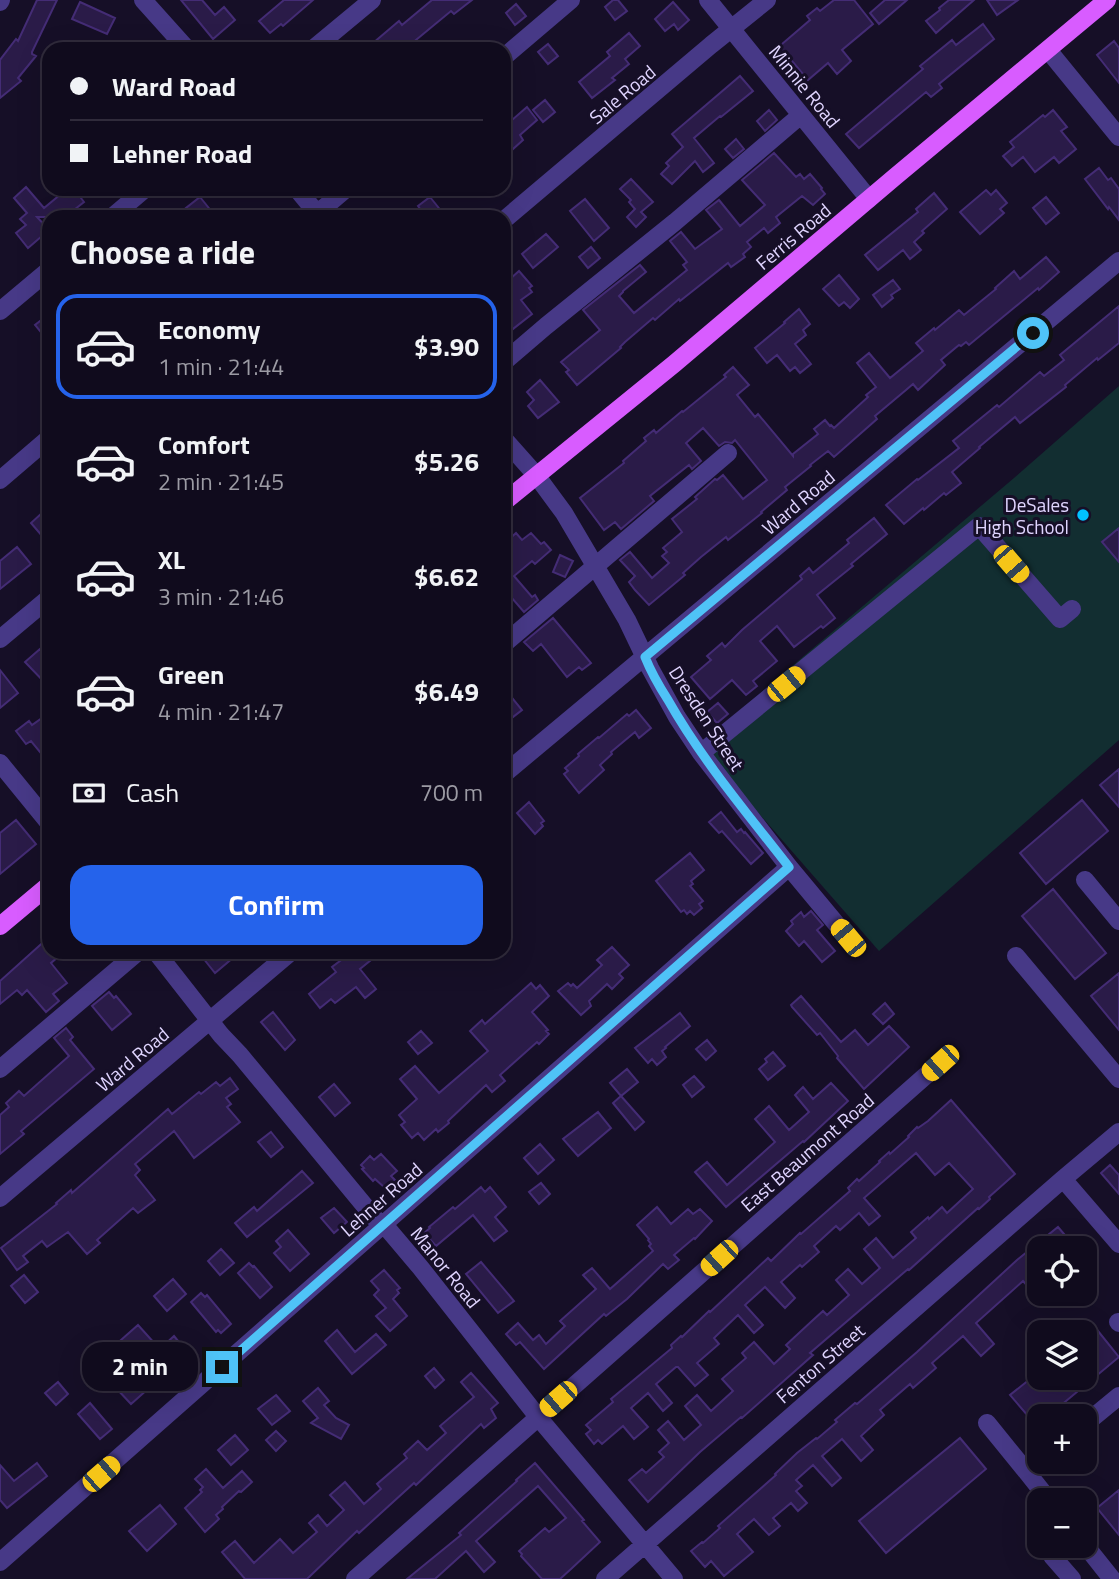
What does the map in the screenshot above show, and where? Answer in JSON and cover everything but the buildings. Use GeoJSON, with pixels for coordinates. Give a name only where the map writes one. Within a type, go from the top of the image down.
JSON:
{"type":"FeatureCollection","features":[{"type":"Feature","properties":{"kind":"main road","name":"Ferris Road"},"geometry":{"type":"LineString","coordinates":[[511,496],[674,364],[1107,0]]}},
{"type":"Feature","properties":{"kind":"main road"},"geometry":{"type":"LineString","coordinates":[[0,926],[42,891]]}},
{"type":"Feature","properties":{"kind":"street"},"geometry":{"type":"LineString","coordinates":[[143,0],[181,42]]}},
{"type":"Feature","properties":{"kind":"street"},"geometry":{"type":"LineString","coordinates":[[321,42],[372,0]]}},
{"type":"Feature","properties":{"kind":"street"},"geometry":{"type":"LineString","coordinates":[[511,51],[571,0]]}},
{"type":"Feature","properties":{"kind":"street","name":"Minnie Road"},"geometry":{"type":"LineString","coordinates":[[708,0],[869,199]]}},
{"type":"Feature","properties":{"kind":"street","name":"Sale Road"},"geometry":{"type":"LineString","coordinates":[[511,214],[767,0]]}},
{"type":"Feature","properties":{"kind":"street"},"geometry":{"type":"LineString","coordinates":[[1048,50],[1119,136]]}},
{"type":"Feature","properties":{"kind":"street"},"geometry":{"type":"LineString","coordinates":[[511,356],[801,115]]}},
{"type":"Feature","properties":{"kind":"street"},"geometry":{"type":"LineString","coordinates":[[120,210],[137,196]]}},
{"type":"Feature","properties":{"kind":"street"},"geometry":{"type":"LineString","coordinates":[[323,210],[338,196]]}},
{"type":"Feature","properties":{"kind":"street","name":"Ward Road"},"geometry":{"type":"LineString","coordinates":[[511,768],[1119,261]]}},
{"type":"Feature","properties":{"kind":"street"},"geometry":{"type":"LineString","coordinates":[[0,311],[42,276]]}},
{"type":"Feature","properties":{"kind":"street"},"geometry":{"type":"LineString","coordinates":[[0,480],[42,444]]}},
{"type":"Feature","properties":{"kind":"street","name":"Dresden Street"},"geometry":{"type":"LineString","coordinates":[[511,447],[537,475],[564,513],[627,620],[677,717],[701,753],[848,938]]}},
{"type":"Feature","properties":{"kind":"street"},"geometry":{"type":"LineString","coordinates":[[511,638],[729,453]]}},
{"type":"Feature","properties":{"kind":"street"},"geometry":{"type":"LineString","coordinates":[[701,753],[979,526],[1060,619],[1072,609]]}},
{"type":"Feature","properties":{"kind":"street"},"geometry":{"type":"LineString","coordinates":[[0,639],[42,604]]}},
{"type":"Feature","properties":{"kind":"street"},"geometry":{"type":"LineString","coordinates":[[4,776],[42,816]]}},
{"type":"Feature","properties":{"kind":"street","name":"Lehner Road"},"geometry":{"type":"LineString","coordinates":[[0,1562],[789,867]]}},
{"type":"Feature","properties":{"kind":"street"},"geometry":{"type":"LineString","coordinates":[[1085,880],[1119,921]]}},
{"type":"Feature","properties":{"kind":"street"},"geometry":{"type":"LineString","coordinates":[[1016,956],[1119,1079]]}},
{"type":"Feature","properties":{"kind":"street"},"geometry":{"type":"LineString","coordinates":[[0,1069],[130,959]]}},
{"type":"Feature","properties":{"kind":"street","name":"Manor Road"},"geometry":{"type":"LineString","coordinates":[[162,959],[221,1035],[378,1222],[420,1267],[538,1417],[674,1579]]}},
{"type":"Feature","properties":{"kind":"street","name":"Ward Road"},"geometry":{"type":"LineString","coordinates":[[0,1198],[283,959]]}},
{"type":"Feature","properties":{"kind":"street","name":"East Beaumont Road"},"geometry":{"type":"LineString","coordinates":[[355,1579],[940,1063]]}},
{"type":"Feature","properties":{"kind":"street","name":"Fenton Street"},"geometry":{"type":"LineString","coordinates":[[605,1579],[1119,1132]]}},
{"type":"Feature","properties":{"kind":"street"},"geometry":{"type":"LineString","coordinates":[[1063,1179],[1119,1244]]}},
{"type":"Feature","properties":{"kind":"street"},"geometry":{"type":"LineString","coordinates":[[1097,1414],[1119,1396]]}},
{"type":"Feature","properties":{"kind":"street"},"geometry":{"type":"LineString","coordinates":[[988,1423],[1027,1460]]}},
{"type":"Feature","properties":{"kind":"street"},"geometry":{"type":"LineString","coordinates":[[1054,1558],[1072,1579]]}},
{"type":"Feature","properties":{"kind":"street"},"geometry":{"type":"LineString","coordinates":[[1095,1558],[1112,1579]]}},
{"type":"Feature","properties":{"kind":"green space"},"geometry":{"type":"Polygon","coordinates":[[[1119,386],[1119,740],[879,951],[699,745],[1119,386]]]}},
{"type":"Feature","properties":{"kind":"place","name":"DeSales High School"},"geometry":{"type":"Point","coordinates":[1083,515]}},
{"type":"Feature","properties":{"kind":"route"},"geometry":{"type":"LineString","coordinates":[[222,1367],[789,867],[701,753],[677,717],[645,657],[1033,333]]}}]}
